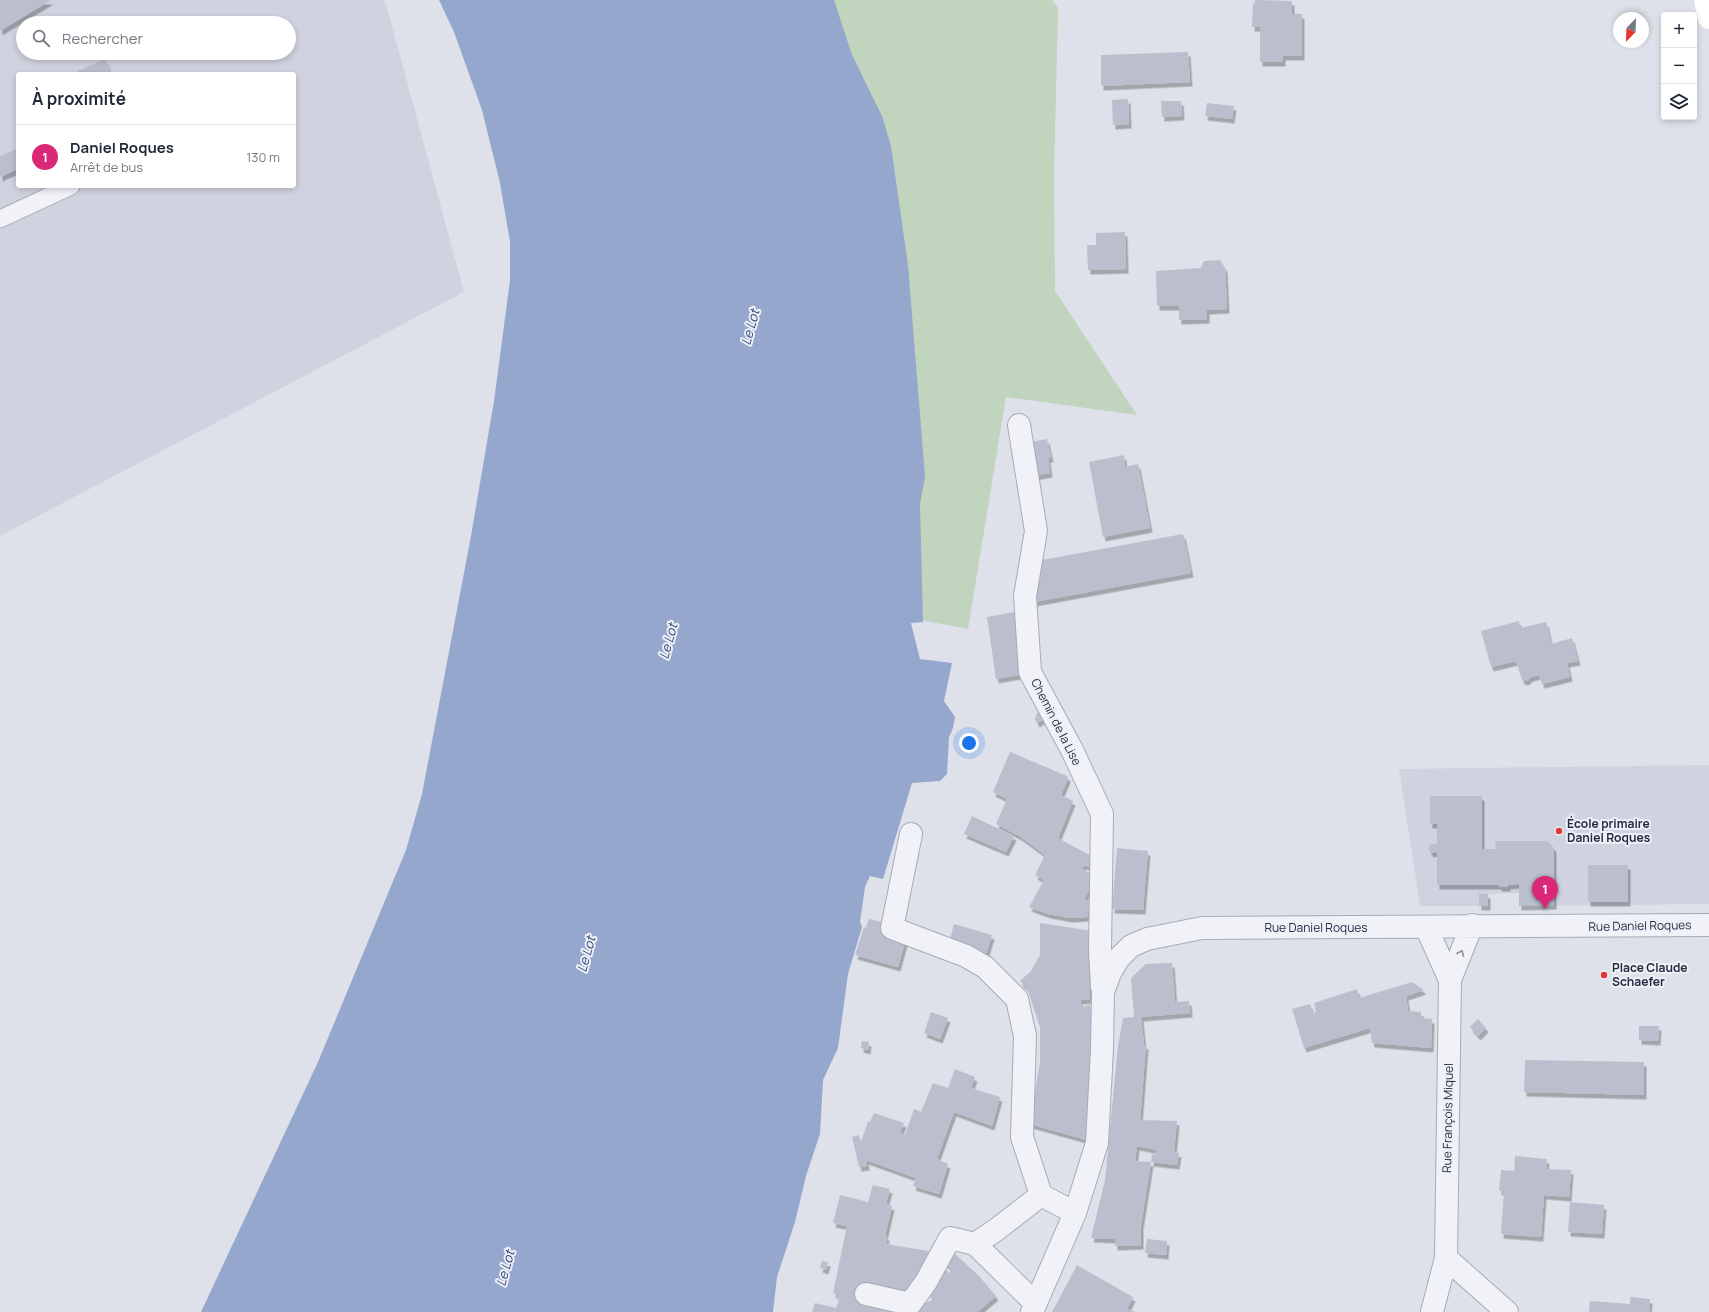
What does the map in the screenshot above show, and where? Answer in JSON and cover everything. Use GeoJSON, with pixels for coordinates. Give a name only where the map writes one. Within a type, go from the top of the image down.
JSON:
{"type":"FeatureCollection","features":[{"type":"Feature","properties":{"kind":"main road"},"geometry":{"type":"LineString","coordinates":[[1705,0],[1709,18]]}},
{"type":"Feature","properties":{"kind":"street","name":"Chemin de la Lise"},"geometry":{"type":"LineString","coordinates":[[1019,425],[1036,531],[1025,596],[1030,672],[1072,750],[1102,814],[1100,952],[1103,992]]}},
{"type":"Feature","properties":{"kind":"street"},"geometry":{"type":"LineString","coordinates":[[911,834],[892,928],[966,956],[985,967],[1017,1000],[1025,1036],[1022,1137],[1041,1195],[1075,1213]]}},
{"type":"Feature","properties":{"kind":"street","name":"Rue Daniel Roques"},"geometry":{"type":"LineString","coordinates":[[1033,1308],[1075,1213],[1097,1143],[1102,1049],[1103,992],[1110,973],[1118,959],[1131,946],[1146,939],[1202,928],[1426,928],[1472,925],[1541,927],[1709,925]]}},
{"type":"Feature","properties":{"kind":"street","name":"Rue François Miquel"},"geometry":{"type":"LineString","coordinates":[[1432,1312],[1446,1258],[1450,980],[1472,925]]}},
{"type":"Feature","properties":{"kind":"street"},"geometry":{"type":"LineString","coordinates":[[1426,928],[1450,980]]}},
{"type":"Feature","properties":{"kind":"street"},"geometry":{"type":"LineString","coordinates":[[975,1244],[996,1230],[1041,1195]]}},
{"type":"Feature","properties":{"kind":"street"},"geometry":{"type":"LineString","coordinates":[[866,1294],[910,1304],[926,1282],[950,1238],[975,1244],[1033,1308]]}},
{"type":"Feature","properties":{"kind":"street"},"geometry":{"type":"LineString","coordinates":[[1446,1258],[1507,1312]]}},
{"type":"Feature","properties":{"kind":"lane"},"geometry":{"type":"LineString","coordinates":[[0,218],[67,188]]}},
{"type":"Feature","properties":{"kind":"shaded area"},"geometry":{"type":"Polygon","coordinates":[[[0,0],[382,0],[386,4],[464,292],[0,536],[0,0]]]}},
{"type":"Feature","properties":{"kind":"shaded area","name":"École primaire Daniel Roques"},"geometry":{"type":"Polygon","coordinates":[[[1709,765],[1709,904],[1519,906],[1519,893],[1489,894],[1488,906],[1420,906],[1399,769],[1709,765]]]}},
{"type":"Feature","properties":{"kind":"green space"},"geometry":{"type":"Polygon","coordinates":[[[807,0],[1052,0],[1058,8],[1054,176],[1055,291],[1137,415],[1006,397],[968,629],[878,612],[807,0]]]}},
{"type":"Feature","properties":{"kind":"water","name":"Le Lot"},"geometry":{"type":"Polygon","coordinates":[[[439,0],[834,0],[852,55],[882,116],[891,146],[908,265],[925,477],[920,504],[923,622],[911,623],[920,659],[952,663],[944,701],[955,717],[953,728],[949,737],[947,774],[940,781],[912,783],[883,879],[870,876],[865,887],[860,922],[862,927],[848,974],[838,1048],[823,1080],[820,1134],[806,1176],[795,1222],[777,1277],[773,1312],[201,1312],[318,1062],[406,850],[422,794],[471,536],[494,401],[510,280],[510,242],[500,183],[482,110],[454,32],[439,0]]]}},
{"type":"Feature","properties":{"kind":"building"},"geometry":{"type":"Polygon","coordinates":[[[0,0],[51,0],[25,16],[16,16],[16,21],[0,31],[0,0]]]}},
{"type":"Feature","properties":{"kind":"building"},"geometry":{"type":"Polygon","coordinates":[[[1255,0],[1292,1],[1292,14],[1302,14],[1302,56],[1283,56],[1283,62],[1260,62],[1260,27],[1252,27],[1253,3],[1255,4],[1255,0]]]}},
{"type":"Feature","properties":{"kind":"building"},"geometry":{"type":"Polygon","coordinates":[[[1188,52],[1190,82],[1101,86],[1101,55],[1188,52]]]}},
{"type":"Feature","properties":{"kind":"building"},"geometry":{"type":"Polygon","coordinates":[[[105,60],[110,72],[79,72],[78,71],[105,60]]]}},
{"type":"Feature","properties":{"kind":"building"},"geometry":{"type":"Polygon","coordinates":[[[1128,99],[1129,124],[1113,125],[1112,100],[1128,99]]]}},
{"type":"Feature","properties":{"kind":"building"},"geometry":{"type":"Polygon","coordinates":[[[1161,101],[1181,101],[1182,116],[1162,117],[1161,101]]]}},
{"type":"Feature","properties":{"kind":"building"},"geometry":{"type":"Polygon","coordinates":[[[1207,103],[1234,106],[1232,119],[1205,116],[1207,103]]]}},
{"type":"Feature","properties":{"kind":"building"},"geometry":{"type":"Polygon","coordinates":[[[16,149],[16,170],[0,177],[0,156],[16,149]]]}},
{"type":"Feature","properties":{"kind":"building"},"geometry":{"type":"Polygon","coordinates":[[[1125,232],[1126,269],[1088,270],[1087,245],[1096,245],[1096,233],[1125,232]]]}},
{"type":"Feature","properties":{"kind":"building"},"geometry":{"type":"Polygon","coordinates":[[[1220,260],[1225,268],[1227,309],[1207,310],[1207,319],[1179,320],[1179,306],[1157,306],[1156,271],[1201,268],[1204,261],[1220,260]]]}},
{"type":"Feature","properties":{"kind":"building"},"geometry":{"type":"Polygon","coordinates":[[[1047,439],[1051,458],[1048,458],[1050,473],[1034,476],[1027,443],[1047,439]]]}},
{"type":"Feature","properties":{"kind":"building"},"geometry":{"type":"Polygon","coordinates":[[[1124,455],[1125,467],[1138,464],[1150,528],[1103,537],[1089,462],[1124,455]]]}},
{"type":"Feature","properties":{"kind":"building"},"geometry":{"type":"Polygon","coordinates":[[[1183,534],[1191,573],[1034,602],[1042,560],[1183,534]]]}},
{"type":"Feature","properties":{"kind":"building"},"geometry":{"type":"Polygon","coordinates":[[[1015,612],[1024,674],[996,679],[987,617],[1015,612]]]}},
{"type":"Feature","properties":{"kind":"building"},"geometry":{"type":"Polygon","coordinates":[[[1519,621],[1520,628],[1546,622],[1551,644],[1572,638],[1578,661],[1567,663],[1570,677],[1542,684],[1539,675],[1531,677],[1526,681],[1522,680],[1516,661],[1491,667],[1481,631],[1519,621]]]}},
{"type":"Feature","properties":{"kind":"building"},"geometry":{"type":"Polygon","coordinates":[[[1040,711],[1044,719],[1037,723],[1035,719],[1037,713],[1040,711]]]}},
{"type":"Feature","properties":{"kind":"building"},"geometry":{"type":"Polygon","coordinates":[[[1010,752],[1067,776],[1068,778],[1061,795],[1073,801],[1058,838],[1093,857],[1095,869],[1084,865],[1082,869],[1096,877],[1084,899],[1092,902],[1087,917],[1070,918],[1048,914],[1029,907],[1044,880],[1035,875],[1045,855],[1021,837],[996,824],[1007,799],[993,792],[1010,752]]]}},
{"type":"Feature","properties":{"kind":"building"},"geometry":{"type":"Polygon","coordinates":[[[1430,796],[1482,796],[1482,849],[1496,849],[1495,841],[1547,841],[1554,848],[1554,905],[1519,906],[1519,884],[1508,885],[1508,887],[1499,887],[1499,885],[1437,885],[1437,852],[1431,853],[1428,848],[1431,844],[1437,844],[1437,824],[1430,824],[1430,796]]]}},
{"type":"Feature","properties":{"kind":"building"},"geometry":{"type":"Polygon","coordinates":[[[972,816],[1014,836],[1006,852],[964,834],[972,816]]]}},
{"type":"Feature","properties":{"kind":"building"},"geometry":{"type":"Polygon","coordinates":[[[1117,848],[1148,851],[1143,910],[1112,909],[1117,848]]]}},
{"type":"Feature","properties":{"kind":"building"},"geometry":{"type":"Polygon","coordinates":[[[1588,865],[1628,865],[1628,902],[1588,902],[1588,865]]]}},
{"type":"Feature","properties":{"kind":"building"},"geometry":{"type":"Polygon","coordinates":[[[1479,894],[1488,894],[1488,906],[1479,906],[1479,894]]]}},
{"type":"Feature","properties":{"kind":"building"},"geometry":{"type":"Polygon","coordinates":[[[869,919],[890,924],[906,938],[898,967],[855,955],[864,927],[866,928],[869,919]]]}},
{"type":"Feature","properties":{"kind":"building"},"geometry":{"type":"Polygon","coordinates":[[[1040,923],[1092,931],[1089,972],[1090,999],[1080,1000],[1082,1007],[1090,1005],[1092,1046],[1087,1140],[1030,1124],[1040,1062],[1040,1027],[1027,988],[1020,981],[1031,971],[1040,955],[1040,923]]]}},
{"type":"Feature","properties":{"kind":"building"},"geometry":{"type":"Polygon","coordinates":[[[954,924],[992,935],[986,955],[949,943],[954,924]]]}},
{"type":"Feature","properties":{"kind":"building"},"geometry":{"type":"Polygon","coordinates":[[[1172,963],[1175,1002],[1189,1001],[1190,1013],[1141,1017],[1144,1045],[1146,1045],[1140,1120],[1177,1121],[1174,1152],[1179,1153],[1177,1165],[1151,1162],[1141,1225],[1141,1245],[1115,1246],[1115,1239],[1091,1238],[1105,1180],[1118,1046],[1123,1018],[1134,1017],[1131,978],[1146,964],[1172,963]],[[1137,1146],[1135,1161],[1151,1162],[1152,1154],[1156,1155],[1157,1150],[1137,1146]]]}},
{"type":"Feature","properties":{"kind":"building"},"geometry":{"type":"Polygon","coordinates":[[[1412,982],[1424,990],[1406,996],[1408,1011],[1421,1012],[1421,1018],[1432,1019],[1431,1048],[1372,1043],[1370,1028],[1304,1048],[1292,1009],[1310,1004],[1313,1013],[1316,1012],[1314,1003],[1357,989],[1359,998],[1412,982]]]}},
{"type":"Feature","properties":{"kind":"building"},"geometry":{"type":"Polygon","coordinates":[[[931,1012],[948,1018],[940,1039],[924,1033],[931,1012]]]}},
{"type":"Feature","properties":{"kind":"building"},"geometry":{"type":"Polygon","coordinates":[[[1478,1019],[1486,1028],[1478,1036],[1470,1027],[1478,1019]]]}},
{"type":"Feature","properties":{"kind":"building"},"geometry":{"type":"Polygon","coordinates":[[[1639,1026],[1659,1026],[1658,1041],[1639,1040],[1639,1026]]]}},
{"type":"Feature","properties":{"kind":"building"},"geometry":{"type":"Polygon","coordinates":[[[862,1041],[869,1042],[868,1050],[861,1048],[862,1041]]]}},
{"type":"Feature","properties":{"kind":"building"},"geometry":{"type":"Polygon","coordinates":[[[1525,1060],[1644,1062],[1644,1095],[1524,1092],[1525,1060]]]}},
{"type":"Feature","properties":{"kind":"building"},"geometry":{"type":"Polygon","coordinates":[[[955,1069],[975,1077],[971,1088],[1000,1097],[992,1126],[954,1112],[937,1159],[948,1164],[939,1194],[913,1186],[916,1178],[866,1160],[867,1166],[859,1167],[852,1137],[859,1135],[861,1142],[868,1121],[870,1122],[874,1113],[904,1123],[900,1133],[905,1135],[914,1109],[921,1112],[933,1083],[948,1088],[955,1069]]]}},
{"type":"Feature","properties":{"kind":"building"},"geometry":{"type":"Polygon","coordinates":[[[1515,1156],[1547,1159],[1546,1169],[1571,1170],[1569,1197],[1544,1195],[1541,1237],[1501,1234],[1504,1191],[1499,1191],[1501,1170],[1514,1171],[1515,1156]]]}},
{"type":"Feature","properties":{"kind":"building"},"geometry":{"type":"Polygon","coordinates":[[[873,1185],[890,1189],[886,1204],[892,1206],[885,1236],[887,1236],[886,1244],[929,1251],[920,1280],[915,1277],[910,1295],[878,1293],[857,1288],[854,1297],[908,1312],[812,1312],[815,1303],[836,1308],[839,1300],[837,1300],[838,1294],[833,1293],[847,1226],[833,1223],[840,1195],[868,1202],[873,1185]]]}},
{"type":"Feature","properties":{"kind":"building"},"geometry":{"type":"Polygon","coordinates":[[[1570,1202],[1604,1205],[1602,1234],[1568,1232],[1570,1202]]]}},
{"type":"Feature","properties":{"kind":"building"},"geometry":{"type":"Polygon","coordinates":[[[1147,1239],[1167,1241],[1166,1255],[1145,1253],[1147,1239]]]}},
{"type":"Feature","properties":{"kind":"building"},"geometry":{"type":"Polygon","coordinates":[[[953,1252],[979,1276],[996,1296],[977,1312],[912,1312],[916,1307],[932,1300],[928,1291],[944,1275],[942,1274],[946,1270],[949,1273],[952,1270],[944,1262],[953,1252]]]}},
{"type":"Feature","properties":{"kind":"building"},"geometry":{"type":"Polygon","coordinates":[[[822,1261],[828,1262],[826,1270],[820,1268],[822,1261]]]}},
{"type":"Feature","properties":{"kind":"building"},"geometry":{"type":"Polygon","coordinates":[[[1077,1265],[1133,1297],[1127,1309],[1136,1312],[1052,1312],[1077,1265]]]}},
{"type":"Feature","properties":{"kind":"building"},"geometry":{"type":"Polygon","coordinates":[[[1630,1297],[1650,1299],[1649,1312],[1589,1312],[1590,1301],[1630,1304],[1630,1297]]]}},
{"type":"Feature","properties":{"kind":"place","name":"École primaire Daniel Roques"},"geometry":{"type":"Point","coordinates":[1559,831]}},
{"type":"Feature","properties":{"kind":"place","name":"Daniel Roques"},"geometry":{"type":"Point","coordinates":[1545,909]}},
{"type":"Feature","properties":{"kind":"place","name":"Place Claude Schaefer"},"geometry":{"type":"Point","coordinates":[1604,975]}}]}
